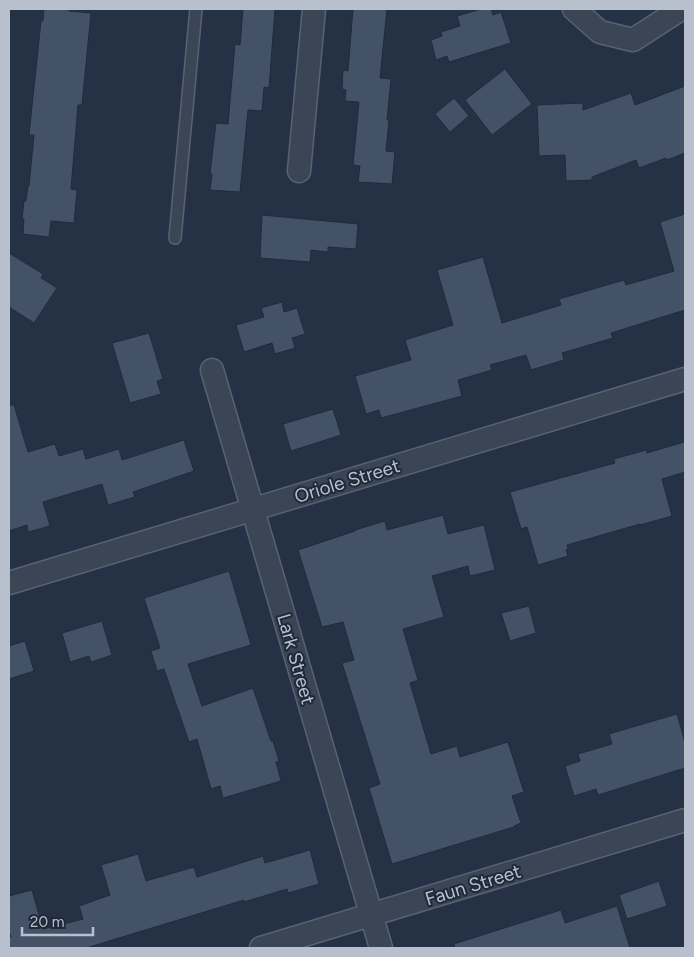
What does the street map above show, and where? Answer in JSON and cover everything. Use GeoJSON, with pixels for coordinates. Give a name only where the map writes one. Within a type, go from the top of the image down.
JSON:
{"type":"FeatureCollection","features":[{"type":"Feature","properties":{"kind":"street"},"geometry":{"type":"LineString","coordinates":[[298,171],[314,9]]}},
{"type":"Feature","properties":{"kind":"street"},"geometry":{"type":"LineString","coordinates":[[574,9],[600,32],[633,40],[681,9]]}},
{"type":"Feature","properties":{"kind":"street","name":"Lark Street"},"geometry":{"type":"LineString","coordinates":[[212,370],[381,948]]}},
{"type":"Feature","properties":{"kind":"street","name":"Oriole Street"},"geometry":{"type":"LineString","coordinates":[[9,584],[685,379]]}},
{"type":"Feature","properties":{"kind":"street","name":"Faun Street"},"geometry":{"type":"LineString","coordinates":[[261,948],[685,820]]}},
{"type":"Feature","properties":{"kind":"lane"},"geometry":{"type":"LineString","coordinates":[[175,238],[196,9]]}},
{"type":"Feature","properties":{"kind":"building"},"geometry":{"type":"Polygon","coordinates":[[[44,9],[69,9],[69,11],[91,13],[82,105],[78,105],[71,189],[77,190],[74,223],[51,221],[49,237],[23,234],[24,219],[22,219],[24,201],[26,201],[29,186],[34,135],[29,135],[41,21],[43,21],[44,9]]]}},
{"type":"Feature","properties":{"kind":"building"},"geometry":{"type":"Polygon","coordinates":[[[243,9],[275,9],[269,88],[264,87],[262,111],[248,110],[240,192],[210,190],[216,123],[228,124],[235,44],[240,45],[243,9]]]}},
{"type":"Feature","properties":{"kind":"building"},"geometry":{"type":"Polygon","coordinates":[[[353,9],[387,9],[380,78],[391,79],[386,151],[395,152],[392,184],[358,182],[360,166],[353,165],[359,102],[345,101],[346,90],[342,89],[343,70],[348,71],[353,9]]]}},
{"type":"Feature","properties":{"kind":"building"},"geometry":{"type":"Polygon","coordinates":[[[481,9],[491,9],[493,15],[501,12],[511,43],[449,62],[447,56],[436,60],[431,40],[442,36],[441,32],[460,26],[457,16],[481,9]]]}},
{"type":"Feature","properties":{"kind":"building"},"geometry":{"type":"Polygon","coordinates":[[[505,69],[532,104],[492,135],[465,100],[505,69]]]}},
{"type":"Feature","properties":{"kind":"building"},"geometry":{"type":"Polygon","coordinates":[[[685,86],[685,153],[639,168],[636,160],[592,177],[592,180],[566,181],[565,155],[539,156],[537,105],[583,103],[583,110],[631,93],[635,105],[685,86]]]}},
{"type":"Feature","properties":{"kind":"building"},"geometry":{"type":"Polygon","coordinates":[[[454,98],[469,116],[450,132],[435,114],[454,98]]]}},
{"type":"Feature","properties":{"kind":"building"},"geometry":{"type":"Polygon","coordinates":[[[685,214],[685,310],[611,333],[613,338],[562,353],[564,360],[531,370],[526,355],[490,365],[492,370],[458,380],[462,396],[381,418],[379,410],[366,414],[355,376],[411,360],[405,340],[453,325],[437,270],[483,257],[502,323],[561,305],[559,299],[624,280],[626,285],[674,271],[660,222],[685,214]]]}},
{"type":"Feature","properties":{"kind":"building"},"geometry":{"type":"Polygon","coordinates":[[[262,215],[358,224],[356,249],[328,247],[328,252],[311,250],[310,262],[260,258],[262,215]]]}},
{"type":"Feature","properties":{"kind":"building"},"geometry":{"type":"Polygon","coordinates":[[[9,253],[43,274],[41,278],[57,288],[34,323],[9,307],[9,253]]]}},
{"type":"Feature","properties":{"kind":"building"},"geometry":{"type":"Polygon","coordinates":[[[282,302],[284,312],[297,308],[305,334],[292,338],[295,348],[275,354],[272,343],[244,352],[236,325],[264,317],[261,308],[282,302]]]}},
{"type":"Feature","properties":{"kind":"building"},"geometry":{"type":"Polygon","coordinates":[[[149,333],[163,379],[157,381],[161,394],[130,403],[112,343],[149,333]]]}},
{"type":"Feature","properties":{"kind":"building"},"geometry":{"type":"Polygon","coordinates":[[[9,405],[14,405],[28,452],[55,444],[59,456],[83,449],[86,459],[119,449],[122,460],[184,440],[194,471],[133,492],[135,497],[108,505],[102,484],[43,502],[50,526],[28,532],[27,525],[9,531],[9,405]]]}},
{"type":"Feature","properties":{"kind":"building"},"geometry":{"type":"Polygon","coordinates":[[[333,409],[341,435],[291,451],[283,424],[333,409]]]}},
{"type":"Feature","properties":{"kind":"building"},"geometry":{"type":"Polygon","coordinates":[[[685,442],[685,472],[662,479],[672,516],[567,545],[568,556],[538,565],[527,527],[521,529],[510,492],[615,463],[614,459],[646,450],[647,453],[685,442]]]}},
{"type":"Feature","properties":{"kind":"building"},"geometry":{"type":"Polygon","coordinates":[[[443,515],[448,534],[484,525],[495,570],[470,576],[468,566],[432,576],[444,617],[403,629],[418,680],[410,683],[431,754],[457,746],[460,757],[508,742],[524,792],[512,796],[521,823],[514,827],[392,864],[369,788],[380,784],[342,663],[354,660],[343,622],[322,627],[298,550],[385,521],[387,530],[443,515]]]}},
{"type":"Feature","properties":{"kind":"building"},"geometry":{"type":"Polygon","coordinates":[[[229,571],[251,645],[188,664],[202,706],[253,688],[271,741],[273,741],[279,761],[276,762],[281,781],[223,798],[220,786],[211,789],[197,739],[189,742],[164,669],[157,671],[151,651],[160,648],[144,598],[229,571]]]}},
{"type":"Feature","properties":{"kind":"building"},"geometry":{"type":"Polygon","coordinates":[[[529,606],[536,633],[510,641],[501,613],[529,606]]]}},
{"type":"Feature","properties":{"kind":"building"},"geometry":{"type":"Polygon","coordinates":[[[102,621],[112,655],[91,662],[89,656],[70,662],[62,633],[102,621]]]}},
{"type":"Feature","properties":{"kind":"building"},"geometry":{"type":"Polygon","coordinates":[[[25,641],[34,671],[9,679],[9,646],[25,641]]]}},
{"type":"Feature","properties":{"kind":"building"},"geometry":{"type":"Polygon","coordinates":[[[677,714],[685,743],[685,768],[598,795],[596,789],[574,796],[565,766],[580,761],[578,754],[612,744],[609,734],[677,714]]]}},
{"type":"Feature","properties":{"kind":"building"},"geometry":{"type":"Polygon","coordinates":[[[310,850],[319,884],[288,893],[287,889],[244,902],[244,900],[86,948],[9,948],[9,938],[11,937],[9,931],[9,896],[32,890],[43,929],[83,919],[79,906],[110,895],[101,865],[138,854],[146,881],[194,867],[197,877],[263,856],[265,863],[310,850]]]}},
{"type":"Feature","properties":{"kind":"building"},"geometry":{"type":"Polygon","coordinates":[[[659,881],[667,906],[627,919],[619,895],[659,881]]]}},
{"type":"Feature","properties":{"kind":"building"},"geometry":{"type":"Polygon","coordinates":[[[617,906],[630,948],[455,948],[454,944],[561,910],[565,923],[617,906]]]}}]}
